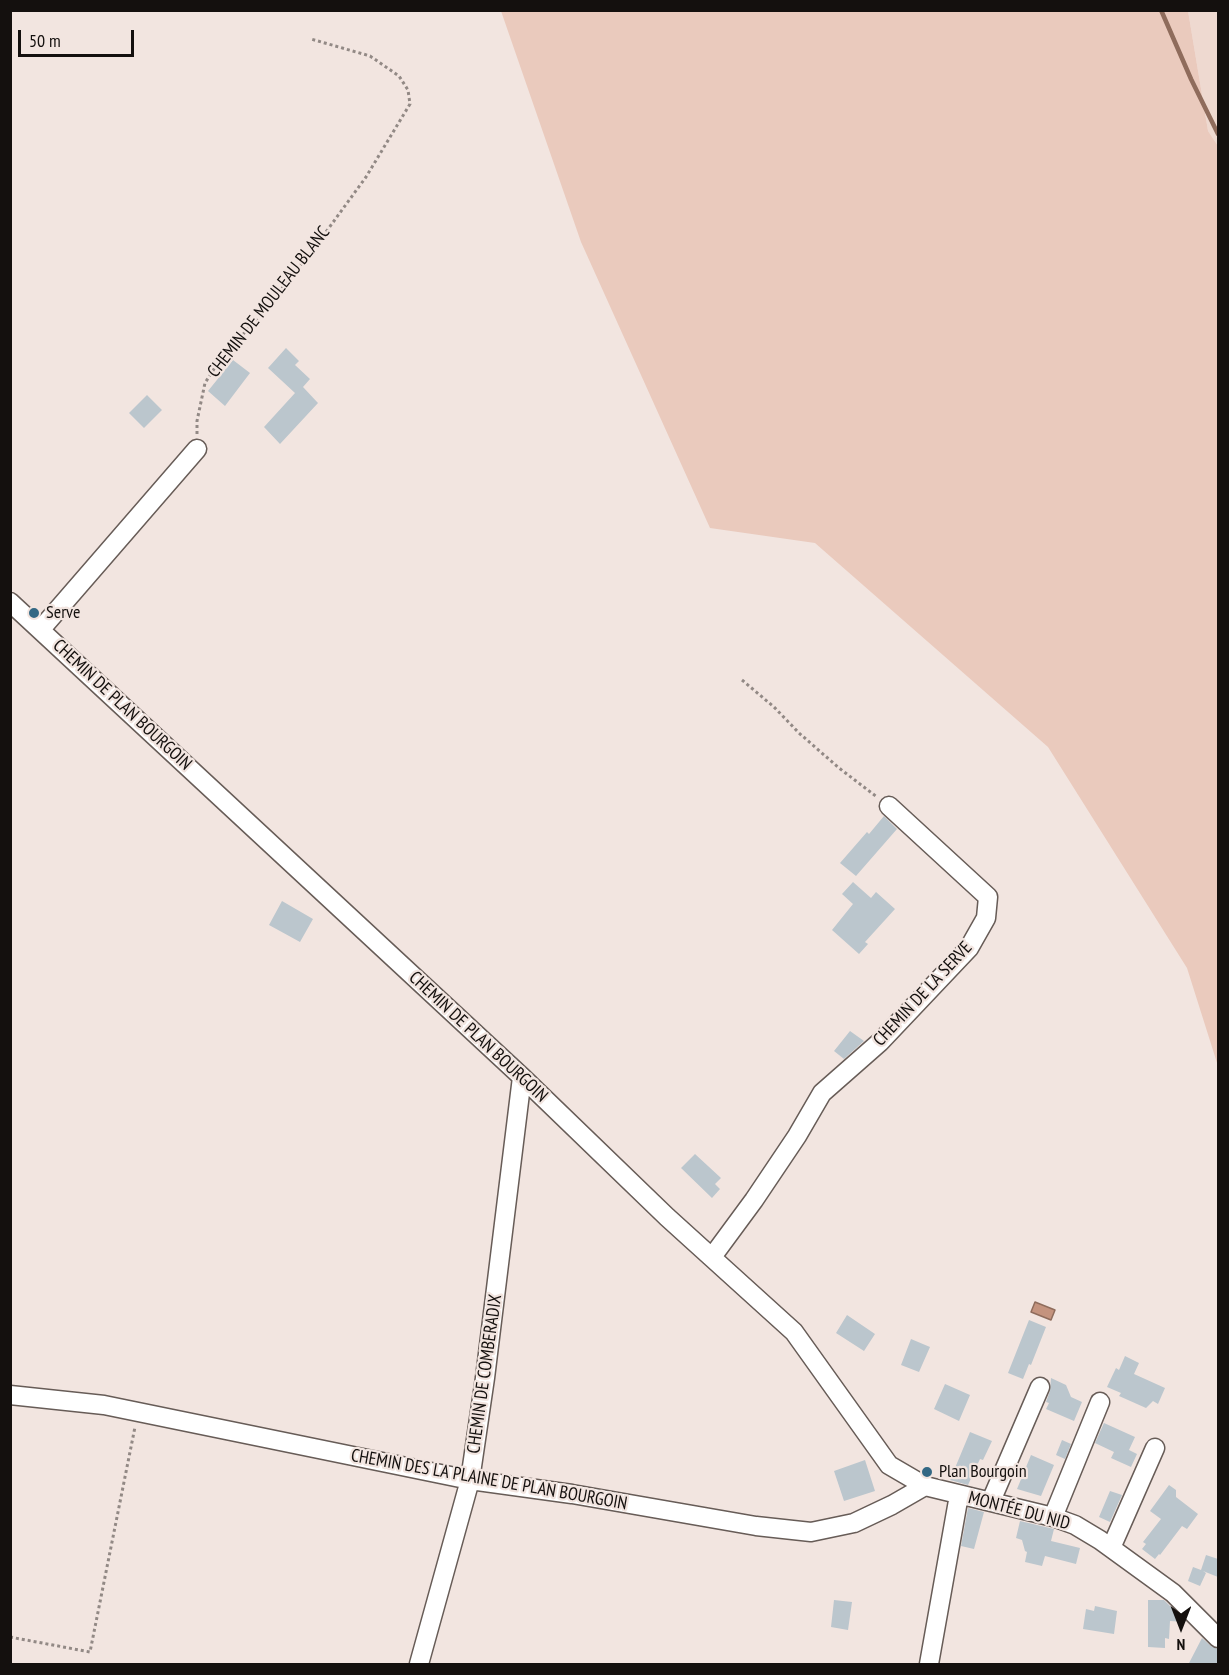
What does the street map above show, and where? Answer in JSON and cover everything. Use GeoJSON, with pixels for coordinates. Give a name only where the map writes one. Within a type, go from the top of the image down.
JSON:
{"type":"FeatureCollection","features":[{"type":"Feature","properties":{"kind":"street"},"geometry":{"type":"LineString","coordinates":[[41,629],[197,449]]}},
{"type":"Feature","properties":{"kind":"street","name":"CHEMIN DE PLAN BOURGOIN"},"geometry":{"type":"LineString","coordinates":[[10,602],[522,1077],[667,1217],[794,1332],[888,1465],[925,1486]]}},
{"type":"Feature","properties":{"kind":"street","name":"CHEMIN DE LA SERVE"},"geometry":{"type":"LineString","coordinates":[[712,1257],[754,1200],[822,1094],[880,1042],[969,948],[986,918],[988,897],[889,806]]}},
{"type":"Feature","properties":{"kind":"street","name":"CHEMIN DE COMBERADIX"},"geometry":{"type":"LineString","coordinates":[[419,1665],[470,1480],[485,1378],[522,1077]]}},
{"type":"Feature","properties":{"kind":"street"},"geometry":{"type":"LineString","coordinates":[[991,1501],[1040,1387]]}},
{"type":"Feature","properties":{"kind":"street","name":"CHEMIN DES LA PLAINE DE PLAN BOURGOIN"},"geometry":{"type":"LineString","coordinates":[[10,1395],[104,1404],[470,1480],[572,1494],[756,1526],[811,1532],[854,1523],[925,1486]]}},
{"type":"Feature","properties":{"kind":"street"},"geometry":{"type":"LineString","coordinates":[[1053,1517],[1100,1402]]}},
{"type":"Feature","properties":{"kind":"street"},"geometry":{"type":"LineString","coordinates":[[1112,1548],[1155,1448]]}},
{"type":"Feature","properties":{"kind":"street","name":"MONTÉE DU NID"},"geometry":{"type":"LineString","coordinates":[[925,1486],[1053,1517],[1075,1525],[1112,1548],[1173,1593],[1218,1638]]}},
{"type":"Feature","properties":{"kind":"street"},"geometry":{"type":"LineString","coordinates":[[929,1665],[959,1495]]}},
{"type":"Feature","properties":{"kind":"path","name":"CHEMIN DE MOULEAU BLANC"},"geometry":{"type":"LineString","coordinates":[[197,449],[197,421],[205,383],[221,358],[259,317],[366,177],[410,104],[408,90],[399,76],[370,56],[311,39]]}},
{"type":"Feature","properties":{"kind":"path"},"geometry":{"type":"LineString","coordinates":[[742,680],[774,706],[839,768],[889,806]]}},
{"type":"Feature","properties":{"kind":"path"},"geometry":{"type":"LineString","coordinates":[[10,1637],[90,1652],[138,1412]]}},
{"type":"Feature","properties":{"kind":"shaded area"},"geometry":{"type":"Polygon","coordinates":[[[501,11],[1188,11],[1208,131],[1218,146],[1218,1066],[1187,968],[1048,747],[815,543],[710,528],[581,242],[501,11]]]}},
{"type":"Feature","properties":{"kind":"shaded area"},"geometry":{"type":"Polygon","coordinates":[[[1188,11],[1218,11],[1218,146],[1208,131],[1188,11]]]}},
{"type":"Feature","properties":{"kind":"shaded area"},"geometry":{"type":"Polygon","coordinates":[[[1035,1302],[1055,1310],[1051,1320],[1031,1312],[1035,1302]]]}},
{"type":"Feature","properties":{"kind":"building"},"geometry":{"type":"Polygon","coordinates":[[[286,348],[299,361],[295,365],[310,379],[303,387],[318,403],[280,444],[264,427],[295,393],[268,368],[286,348]]]}},
{"type":"Feature","properties":{"kind":"building"},"geometry":{"type":"Polygon","coordinates":[[[233,360],[250,373],[225,406],[208,391],[233,360]]]}},
{"type":"Feature","properties":{"kind":"building"},"geometry":{"type":"Polygon","coordinates":[[[147,395],[162,410],[144,428],[129,413],[147,395]]]}},
{"type":"Feature","properties":{"kind":"building"},"geometry":{"type":"Polygon","coordinates":[[[884,816],[897,829],[856,876],[840,863],[884,816]]]}},
{"type":"Feature","properties":{"kind":"building"},"geometry":{"type":"Polygon","coordinates":[[[853,882],[871,898],[876,892],[895,909],[865,942],[868,944],[859,954],[832,930],[853,904],[842,894],[853,882]]]}},
{"type":"Feature","properties":{"kind":"building"},"geometry":{"type":"Polygon","coordinates":[[[282,901],[313,919],[300,942],[269,925],[282,901]]]}},
{"type":"Feature","properties":{"kind":"building"},"geometry":{"type":"Polygon","coordinates":[[[850,1031],[864,1041],[844,1059],[834,1051],[850,1031]]]}},
{"type":"Feature","properties":{"kind":"building"},"geometry":{"type":"Polygon","coordinates":[[[695,1154],[721,1178],[715,1184],[720,1189],[712,1198],[681,1168],[695,1154]]]}},
{"type":"Feature","properties":{"kind":"building"},"geometry":{"type":"Polygon","coordinates":[[[847,1315],[875,1334],[864,1351],[836,1333],[847,1315]]]}},
{"type":"Feature","properties":{"kind":"building"},"geometry":{"type":"Polygon","coordinates":[[[1029,1320],[1046,1327],[1023,1379],[1008,1373],[1029,1320]]]}},
{"type":"Feature","properties":{"kind":"building"},"geometry":{"type":"Polygon","coordinates":[[[911,1339],[930,1347],[919,1372],[901,1365],[911,1339]]]}},
{"type":"Feature","properties":{"kind":"building"},"geometry":{"type":"Polygon","coordinates":[[[1125,1356],[1139,1363],[1134,1374],[1165,1388],[1158,1404],[1153,1401],[1146,1408],[1119,1396],[1121,1393],[1107,1387],[1116,1368],[1119,1370],[1125,1356]]]}},
{"type":"Feature","properties":{"kind":"building"},"geometry":{"type":"Polygon","coordinates":[[[1051,1378],[1066,1385],[1071,1397],[1082,1402],[1074,1421],[1046,1409],[1049,1403],[1046,1402],[1051,1378]]]}},
{"type":"Feature","properties":{"kind":"building"},"geometry":{"type":"Polygon","coordinates":[[[945,1384],[970,1395],[959,1421],[934,1409],[945,1384]]]}},
{"type":"Feature","properties":{"kind":"building"},"geometry":{"type":"Polygon","coordinates":[[[1104,1423],[1135,1437],[1129,1450],[1137,1454],[1131,1467],[1111,1458],[1114,1452],[1095,1443],[1104,1423]]]}},
{"type":"Feature","properties":{"kind":"building"},"geometry":{"type":"Polygon","coordinates":[[[970,1432],[992,1441],[983,1460],[980,1459],[968,1485],[950,1480],[970,1432]]]}},
{"type":"Feature","properties":{"kind":"building"},"geometry":{"type":"Polygon","coordinates":[[[1062,1440],[1071,1444],[1065,1459],[1056,1455],[1062,1440]]]}},
{"type":"Feature","properties":{"kind":"building"},"geometry":{"type":"Polygon","coordinates":[[[1031,1455],[1054,1465],[1041,1496],[1017,1489],[1031,1455]]]}},
{"type":"Feature","properties":{"kind":"building"},"geometry":{"type":"Polygon","coordinates":[[[865,1460],[875,1491],[844,1501],[834,1471],[865,1460]]]}},
{"type":"Feature","properties":{"kind":"building"},"geometry":{"type":"Polygon","coordinates":[[[1169,1485],[1176,1490],[1176,1497],[1198,1514],[1187,1529],[1182,1526],[1155,1559],[1142,1549],[1146,1544],[1143,1542],[1161,1519],[1150,1511],[1169,1485]]]}},
{"type":"Feature","properties":{"kind":"building"},"geometry":{"type":"Polygon","coordinates":[[[1110,1491],[1122,1495],[1110,1522],[1099,1517],[1110,1491]]]}},
{"type":"Feature","properties":{"kind":"building"},"geometry":{"type":"Polygon","coordinates":[[[968,1508],[984,1512],[974,1549],[961,1546],[968,1508]]]}},
{"type":"Feature","properties":{"kind":"building"},"geometry":{"type":"Polygon","coordinates":[[[1020,1521],[1054,1529],[1051,1541],[1080,1548],[1076,1564],[1045,1556],[1042,1566],[1025,1562],[1027,1552],[1022,1540],[1016,1538],[1020,1521]]]}},
{"type":"Feature","properties":{"kind":"building"},"geometry":{"type":"Polygon","coordinates":[[[1206,1555],[1218,1559],[1218,1577],[1203,1571],[1206,1573],[1200,1586],[1188,1581],[1193,1567],[1201,1570],[1206,1555]]]}},
{"type":"Feature","properties":{"kind":"building"},"geometry":{"type":"Polygon","coordinates":[[[834,1600],[852,1602],[848,1630],[831,1627],[834,1600]]]}},
{"type":"Feature","properties":{"kind":"building"},"geometry":{"type":"Polygon","coordinates":[[[1148,1600],[1164,1600],[1186,1622],[1170,1621],[1169,1639],[1165,1638],[1165,1648],[1148,1647],[1148,1600]]]}},
{"type":"Feature","properties":{"kind":"building"},"geometry":{"type":"Polygon","coordinates":[[[1095,1606],[1117,1611],[1114,1634],[1083,1629],[1086,1609],[1094,1611],[1095,1606]]]}},
{"type":"Feature","properties":{"kind":"building"},"geometry":{"type":"Polygon","coordinates":[[[1202,1638],[1218,1649],[1218,1665],[1188,1665],[1202,1638]]]}},
{"type":"Feature","properties":{"kind":"waterway"},"geometry":{"type":"LineString","coordinates":[[1161,10],[1218,134]]}},
{"type":"Feature","properties":{"kind":"place","name":"Serve"},"geometry":{"type":"Point","coordinates":[34,613]}},
{"type":"Feature","properties":{"kind":"place","name":"Plan Bourgoin"},"geometry":{"type":"Point","coordinates":[927,1472]}}]}
